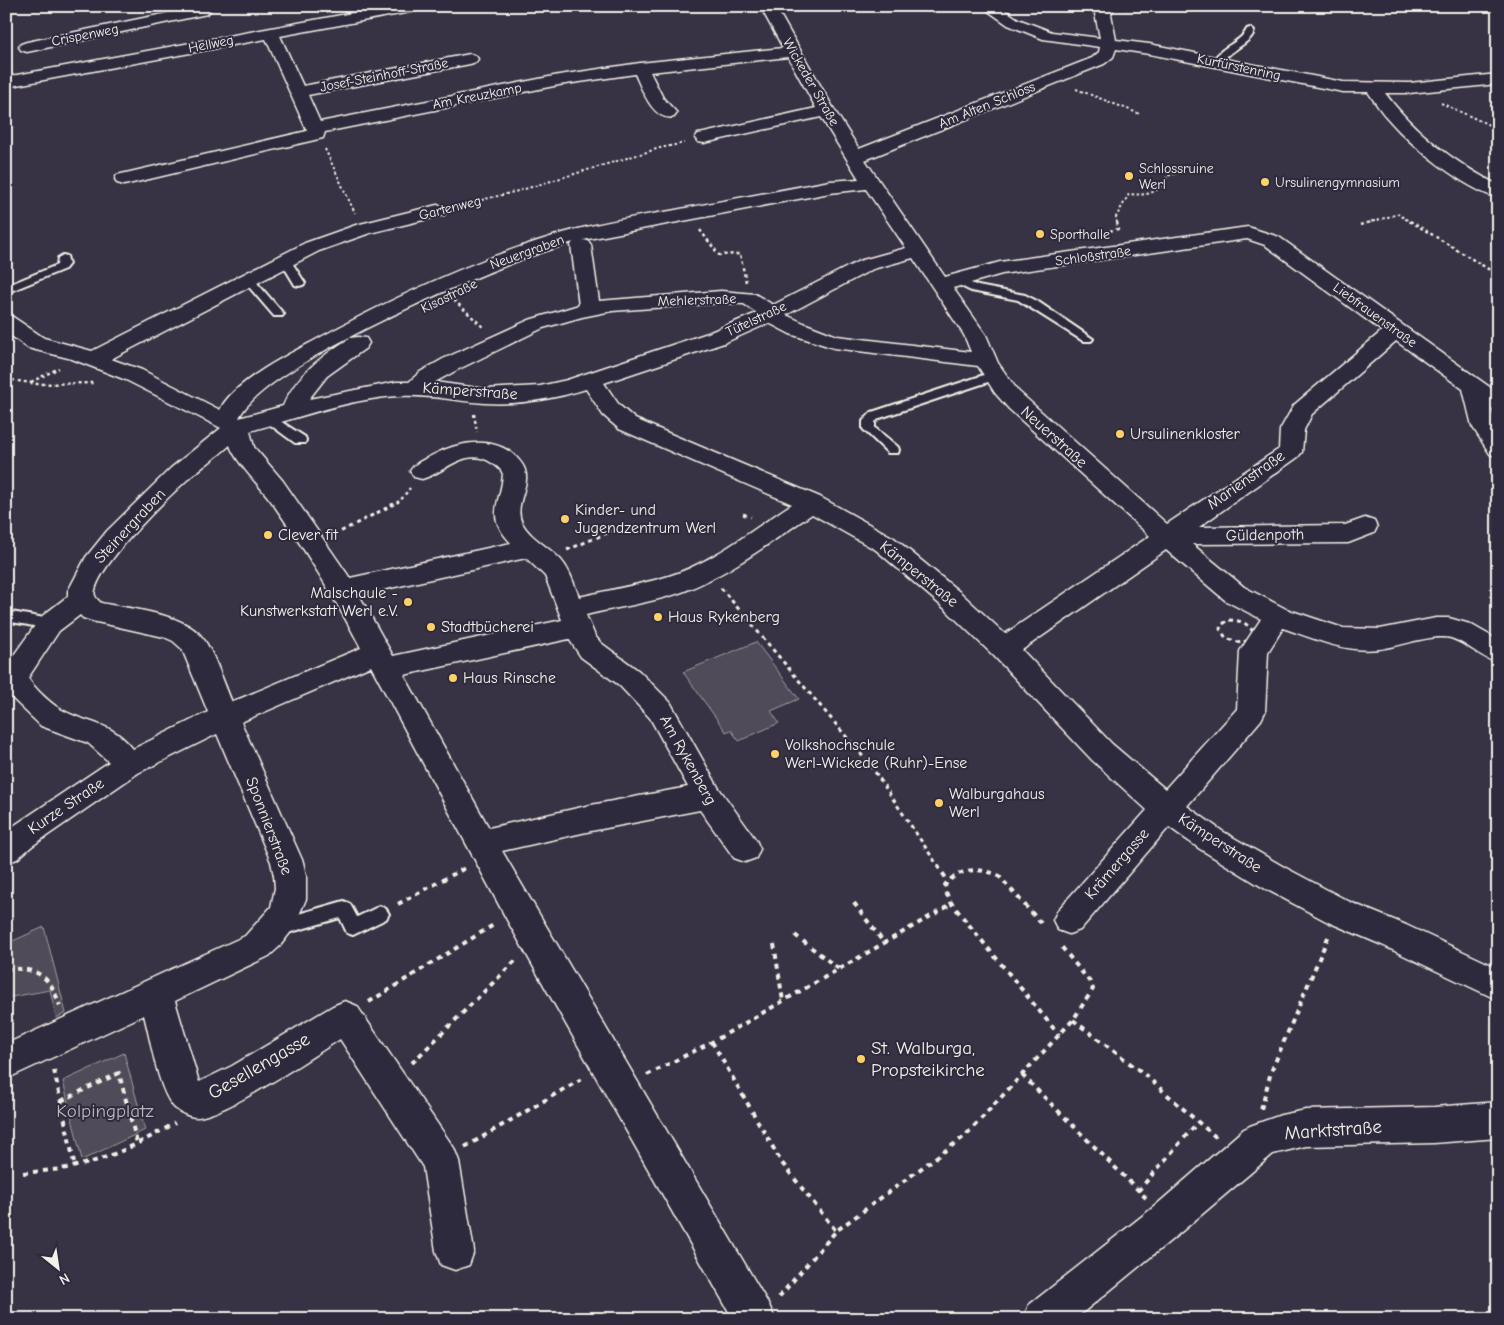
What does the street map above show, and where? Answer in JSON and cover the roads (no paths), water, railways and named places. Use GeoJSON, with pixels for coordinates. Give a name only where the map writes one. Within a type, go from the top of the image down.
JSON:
{"type":"FeatureCollection","features":[{"type":"Feature","properties":{"kind":"street","name":"Hellweg"},"geometry":{"type":"LineString","coordinates":[[6,82],[416,6]]}},
{"type":"Feature","properties":{"kind":"street","name":"Wickeder Straße"},"geometry":{"type":"LineString","coordinates":[[767,6],[826,111],[856,157]]}},
{"type":"Feature","properties":{"kind":"street","name":"Kurfürstenring"},"geometry":{"type":"LineString","coordinates":[[988,6],[1013,22],[1049,36],[1149,49],[1323,84],[1373,88],[1409,88],[1498,79]]}},
{"type":"Feature","properties":{"kind":"street"},"geometry":{"type":"LineString","coordinates":[[1109,44],[1103,14],[1114,7]]}},
{"type":"Feature","properties":{"kind":"street"},"geometry":{"type":"LineString","coordinates":[[202,9],[213,44]]}},
{"type":"Feature","properties":{"kind":"street","name":"Crispenweg"},"geometry":{"type":"LineString","coordinates":[[27,47],[202,9]]}},
{"type":"Feature","properties":{"kind":"street","name":"Josef-Steinhoff-Straße"},"geometry":{"type":"LineString","coordinates":[[271,32],[316,132]]}},
{"type":"Feature","properties":{"kind":"street","name":"Am Alten Schloss"},"geometry":{"type":"LineString","coordinates":[[856,157],[1098,61],[1107,54],[1109,44]]}},
{"type":"Feature","properties":{"kind":"street","name":"Am Kreuzkamp"},"geometry":{"type":"LineString","coordinates":[[124,179],[316,132],[559,80],[640,68],[792,52]]}},
{"type":"Feature","properties":{"kind":"street","name":"Josef-Steinhoff-Straße"},"geometry":{"type":"LineString","coordinates":[[297,92],[470,59]]}},
{"type":"Feature","properties":{"kind":"street"},"geometry":{"type":"LineString","coordinates":[[640,68],[656,100],[668,114]]}},
{"type":"Feature","properties":{"kind":"street"},"geometry":{"type":"LineString","coordinates":[[1373,88],[1396,118],[1423,142],[1450,164],[1498,192]]}},
{"type":"Feature","properties":{"kind":"street"},"geometry":{"type":"LineString","coordinates":[[704,138],[826,111]]}},
{"type":"Feature","properties":{"kind":"street","name":"Neuerstraße"},"geometry":{"type":"LineString","coordinates":[[856,157],[874,188],[917,251],[948,282],[975,334],[989,368],[1017,404],[1165,536],[1235,594],[1278,616],[1342,638],[1359,640],[1380,639],[1436,628],[1449,628],[1460,631],[1498,653]]}},
{"type":"Feature","properties":{"kind":"street","name":"Neuergraben"},"geometry":{"type":"LineString","coordinates":[[232,423],[233,406],[248,391],[292,361],[382,312],[509,257],[602,229],[830,187],[874,188]]}},
{"type":"Feature","properties":{"kind":"street","name":"Kisastraße"},"geometry":{"type":"LineString","coordinates":[[293,410],[296,401],[308,382],[335,357],[448,296],[513,267],[580,245],[694,221],[874,188]]}},
{"type":"Feature","properties":{"kind":"street","name":"Gartenweg"},"geometry":{"type":"LineString","coordinates":[[94,359],[312,247],[363,229],[437,211]]}},
{"type":"Feature","properties":{"kind":"street","name":"Schloßstraße"},"geometry":{"type":"LineString","coordinates":[[948,282],[1000,268],[1110,254],[1248,233]]}},
{"type":"Feature","properties":{"kind":"street","name":"Liebfrauenstraße"},"geometry":{"type":"LineString","coordinates":[[1248,233],[1272,241],[1498,404]]}},
{"type":"Feature","properties":{"kind":"street"},"geometry":{"type":"LineString","coordinates":[[580,245],[590,309]]}},
{"type":"Feature","properties":{"kind":"street","name":"Tütelstraße"},"geometry":{"type":"LineString","coordinates":[[592,381],[716,338],[763,308],[866,264],[917,251]]}},
{"type":"Feature","properties":{"kind":"street","name":"Mehlerstraße"},"geometry":{"type":"LineString","coordinates":[[415,388],[428,377],[451,364],[536,324],[612,305],[721,296],[748,298],[798,329],[834,342],[989,368]]}},
{"type":"Feature","properties":{"kind":"street"},"geometry":{"type":"LineString","coordinates":[[10,330],[36,343],[94,359],[134,375],[232,423],[243,449],[274,487],[343,588],[484,849],[614,1076],[764,1311]]}},
{"type":"Feature","properties":{"kind":"street","name":"Marienstraße"},"geometry":{"type":"LineString","coordinates":[[1165,536],[1290,452],[1292,430],[1302,410],[1396,330]]}},
{"type":"Feature","properties":{"kind":"street","name":"Kämperstraße"},"geometry":{"type":"LineString","coordinates":[[232,423],[268,418],[293,410],[369,394],[415,388],[485,396],[511,396],[557,390],[592,381],[611,410],[627,424],[811,503],[886,544],[953,601],[1004,649],[1102,752],[1166,808],[1211,840],[1273,877],[1338,912],[1498,985]]}},
{"type":"Feature","properties":{"kind":"street"},"geometry":{"type":"LineString","coordinates":[[1474,388],[1484,426],[1498,449]]}},
{"type":"Feature","properties":{"kind":"street","name":"Steinergraben"},"geometry":{"type":"LineString","coordinates":[[82,599],[81,591],[88,574],[116,537],[179,474],[221,441],[232,423]]}},
{"type":"Feature","properties":{"kind":"street","name":"Am Rykenberg"},"geometry":{"type":"LineString","coordinates":[[422,471],[471,448],[482,449],[498,456],[513,468],[515,472],[508,519],[537,554],[557,573],[584,641],[591,650],[629,678],[660,710],[707,796],[745,850]]}},
{"type":"Feature","properties":{"kind":"street"},"geometry":{"type":"LineString","coordinates":[[574,618],[676,584],[706,570],[811,503]]}},
{"type":"Feature","properties":{"kind":"street","name":"Güldenpoth"},"geometry":{"type":"LineString","coordinates":[[1165,536],[1348,534],[1364,527]]}},
{"type":"Feature","properties":{"kind":"street"},"geometry":{"type":"LineString","coordinates":[[1004,649],[1165,536]]}},
{"type":"Feature","properties":{"kind":"street"},"geometry":{"type":"LineString","coordinates":[[343,588],[537,554]]}},
{"type":"Feature","properties":{"kind":"street"},"geometry":{"type":"LineString","coordinates":[[82,599],[50,624],[10,683],[51,718],[98,735],[116,749],[128,765]]}},
{"type":"Feature","properties":{"kind":"street","name":"Sponnierstraße"},"geometry":{"type":"LineString","coordinates":[[6,1062],[256,946],[276,929],[287,911],[291,895],[291,880],[287,862],[193,644],[183,634],[158,624],[92,611],[82,599]]}},
{"type":"Feature","properties":{"kind":"street","name":"Krämergasse"},"geometry":{"type":"LineString","coordinates":[[1056,929],[1251,712],[1254,651],[1278,616]]}},
{"type":"Feature","properties":{"kind":"street","name":"Kurze Straße"},"geometry":{"type":"LineString","coordinates":[[6,850],[21,837],[128,765],[225,717],[314,678],[383,660],[574,618]]}},
{"type":"Feature","properties":{"kind":"street"},"geometry":{"type":"LineString","coordinates":[[484,849],[591,818],[707,796]]}},
{"type":"Feature","properties":{"kind":"street","name":"Gesellengasse"},"geometry":{"type":"LineString","coordinates":[[156,994],[181,1088],[188,1097],[196,1100],[211,1097],[345,1017],[441,1161],[455,1251]]}},
{"type":"Feature","properties":{"kind":"street","name":"Marktstraße"},"geometry":{"type":"LineString","coordinates":[[1043,1319],[1168,1219],[1241,1138],[1297,1129],[1434,1125],[1498,1120]]}},
{"type":"Feature","properties":{"kind":"lane"},"geometry":{"type":"LineString","coordinates":[[1217,62],[1221,54],[1249,36],[1250,31]]}},
{"type":"Feature","properties":{"kind":"lane"},"geometry":{"type":"LineString","coordinates":[[6,290],[61,267],[64,264],[62,258]]}},
{"type":"Feature","properties":{"kind":"lane"},"geometry":{"type":"LineString","coordinates":[[285,260],[299,283]]}},
{"type":"Feature","properties":{"kind":"lane"},"geometry":{"type":"LineString","coordinates":[[248,279],[278,314]]}},
{"type":"Feature","properties":{"kind":"lane"},"geometry":{"type":"LineString","coordinates":[[948,282],[1021,297],[1087,339]]}},
{"type":"Feature","properties":{"kind":"lane"},"geometry":{"type":"LineString","coordinates":[[893,450],[869,429],[869,421],[876,415],[989,368]]}},
{"type":"Feature","properties":{"kind":"lane"},"geometry":{"type":"LineString","coordinates":[[268,418],[300,440]]}},
{"type":"Feature","properties":{"kind":"lane"},"geometry":{"type":"LineString","coordinates":[[6,616],[50,624]]}},
{"type":"Feature","properties":{"kind":"lane"},"geometry":{"type":"LineString","coordinates":[[276,929],[344,909],[353,927],[380,914]]}},
{"type":"Feature","properties":{"kind":"waterway"},"geometry":{"type":"LineString","coordinates":[[1312,9],[1347,6]]}},
{"type":"Feature","properties":{"kind":"place","name":"Schlossruine Werl"},"geometry":{"type":"Point","coordinates":[1129,176]}},
{"type":"Feature","properties":{"kind":"place","name":"Ursulinengymnasium"},"geometry":{"type":"Point","coordinates":[1265,182]}},
{"type":"Feature","properties":{"kind":"place","name":"Sporthalle"},"geometry":{"type":"Point","coordinates":[1040,234]}},
{"type":"Feature","properties":{"kind":"place","name":"Ursulinenkloster"},"geometry":{"type":"Point","coordinates":[1120,434]}},
{"type":"Feature","properties":{"kind":"place","name":"Kinder- und Jugendzentrum Werl"},"geometry":{"type":"Point","coordinates":[565,519]}},
{"type":"Feature","properties":{"kind":"place","name":"Clever fit"},"geometry":{"type":"Point","coordinates":[268,535]}},
{"type":"Feature","properties":{"kind":"place","name":"Malschaule - Kunstwerkstatt Werl e.V."},"geometry":{"type":"Point","coordinates":[408,602]}},
{"type":"Feature","properties":{"kind":"place","name":"Haus Rykenberg"},"geometry":{"type":"Point","coordinates":[658,617]}},
{"type":"Feature","properties":{"kind":"place","name":"Stadtbücherei"},"geometry":{"type":"Point","coordinates":[431,627]}},
{"type":"Feature","properties":{"kind":"place","name":"Haus Rinsche"},"geometry":{"type":"Point","coordinates":[453,678]}},
{"type":"Feature","properties":{"kind":"place","name":"Volkshochschule Werl-Wickede (Ruhr)-Ense"},"geometry":{"type":"Point","coordinates":[775,754]}},
{"type":"Feature","properties":{"kind":"place","name":"Walburgahaus Werl"},"geometry":{"type":"Point","coordinates":[939,803]}},
{"type":"Feature","properties":{"kind":"place","name":"St. Walburga, Propsteikirche"},"geometry":{"type":"Point","coordinates":[861,1059]}},
{"type":"Feature","properties":{"kind":"park label","name":"Kolpingplatz"},"geometry":{"type":"Point","coordinates":[105,1111]}}]}
